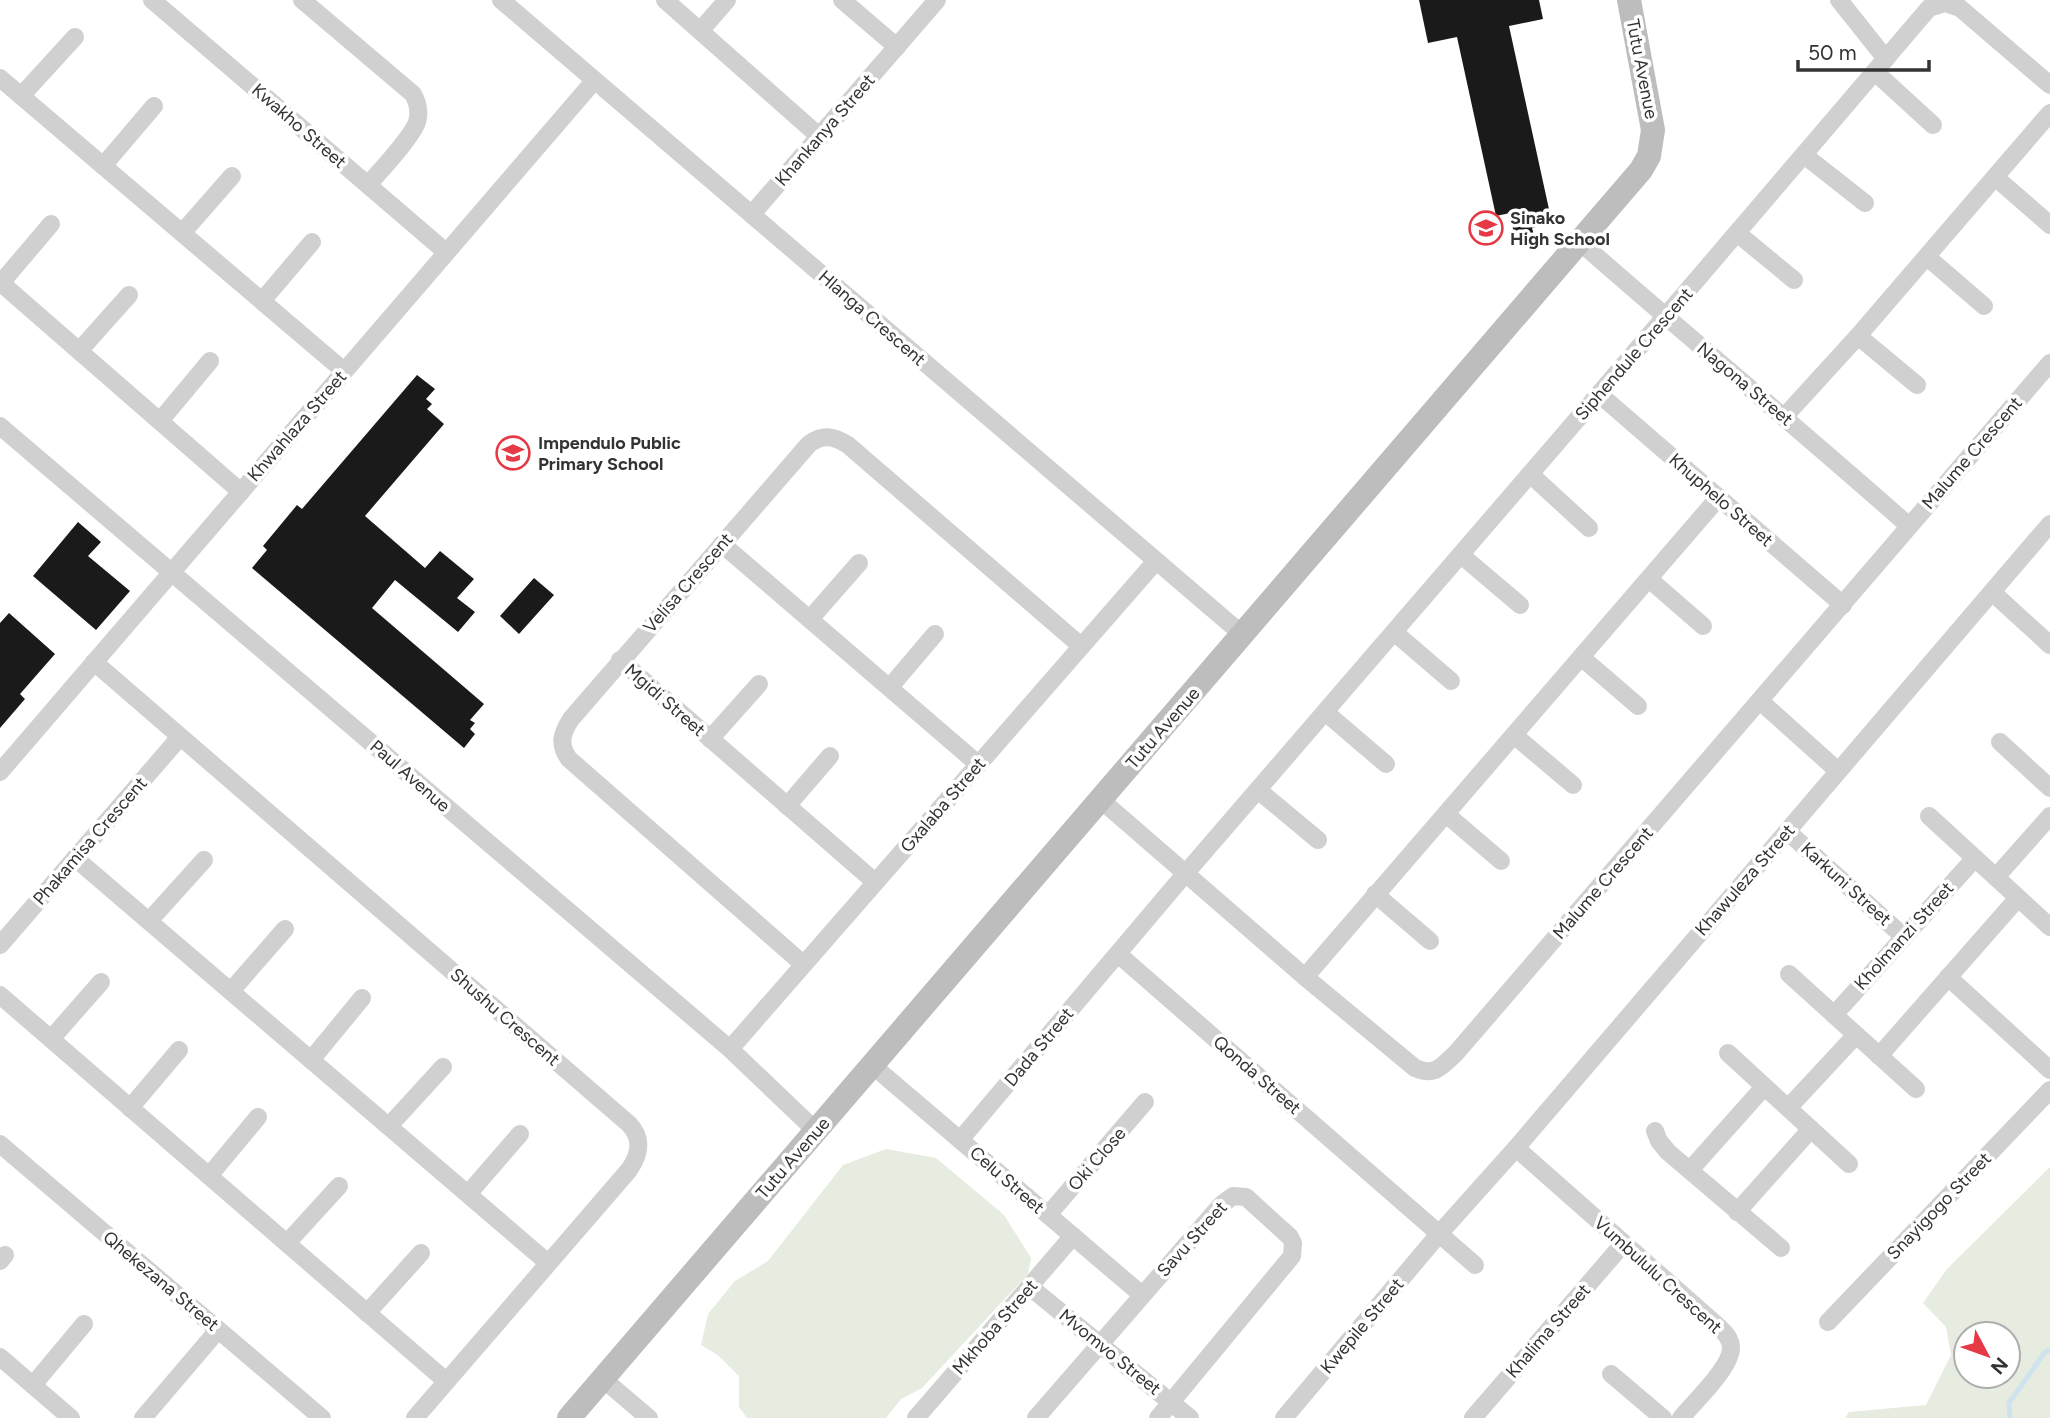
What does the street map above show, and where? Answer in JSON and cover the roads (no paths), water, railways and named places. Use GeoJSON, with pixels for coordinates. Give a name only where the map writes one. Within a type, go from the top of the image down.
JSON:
{"type":"FeatureCollection","features":[{"type":"Feature","properties":{"kind":"street","name":"Kwakho Street"},"geometry":{"type":"LineString","coordinates":[[152,0],[446,253]]}},
{"type":"Feature","properties":{"kind":"street"},"geometry":{"type":"LineString","coordinates":[[302,0],[413,94],[416,100],[418,118],[413,130],[368,185]]}},
{"type":"Feature","properties":{"kind":"street","name":"Hlanga Crescent"},"geometry":{"type":"LineString","coordinates":[[502,0],[1243,635]]}},
{"type":"Feature","properties":{"kind":"street"},"geometry":{"type":"LineString","coordinates":[[665,0],[820,136]]}},
{"type":"Feature","properties":{"kind":"street"},"geometry":{"type":"LineString","coordinates":[[700,31],[727,0]]}},
{"type":"Feature","properties":{"kind":"street"},"geometry":{"type":"LineString","coordinates":[[842,0],[897,47]]}},
{"type":"Feature","properties":{"kind":"street","name":"Khankanya Street"},"geometry":{"type":"LineString","coordinates":[[752,214],[937,0]]}},
{"type":"Feature","properties":{"kind":"street","name":"Tutu Avenue"},"geometry":{"type":"LineString","coordinates":[[569,1418],[1641,170],[1652,144],[1652,117],[1629,0]]}},
{"type":"Feature","properties":{"kind":"street"},"geometry":{"type":"LineString","coordinates":[[1839,0],[1880,65],[1933,125]]}},
{"type":"Feature","properties":{"kind":"street","name":"Siphendule Crescent"},"geometry":{"type":"LineString","coordinates":[[1185,873],[1929,8],[1945,3],[1960,8],[2050,85]]}},
{"type":"Feature","properties":{"kind":"street"},"geometry":{"type":"LineString","coordinates":[[21,96],[75,37]]}},
{"type":"Feature","properties":{"kind":"street"},"geometry":{"type":"LineString","coordinates":[[0,78],[344,371]]}},
{"type":"Feature","properties":{"kind":"street","name":"Khwahlaza Street"},"geometry":{"type":"LineString","coordinates":[[0,772],[594,81]]}},
{"type":"Feature","properties":{"kind":"street"},"geometry":{"type":"LineString","coordinates":[[103,166],[154,106]]}},
{"type":"Feature","properties":{"kind":"street"},"geometry":{"type":"LineString","coordinates":[[1785,416],[1858,336],[2050,113]]}},
{"type":"Feature","properties":{"kind":"street"},"geometry":{"type":"LineString","coordinates":[[1804,155],[1864,203]]}},
{"type":"Feature","properties":{"kind":"street"},"geometry":{"type":"LineString","coordinates":[[182,233],[232,176]]}},
{"type":"Feature","properties":{"kind":"street"},"geometry":{"type":"LineString","coordinates":[[1995,177],[2050,225]]}},
{"type":"Feature","properties":{"kind":"street"},"geometry":{"type":"LineString","coordinates":[[51,224],[1,283],[241,492]]}},
{"type":"Feature","properties":{"kind":"street"},"geometry":{"type":"LineString","coordinates":[[1737,233],[1794,280]]}},
{"type":"Feature","properties":{"kind":"street"},"geometry":{"type":"LineString","coordinates":[[262,302],[312,242]]}},
{"type":"Feature","properties":{"kind":"street","name":"Nagona Street"},"geometry":{"type":"LineString","coordinates":[[1580,242],[1665,317],[1785,416],[1909,526]]}},
{"type":"Feature","properties":{"kind":"street"},"geometry":{"type":"LineString","coordinates":[[1927,257],[1984,306]]}},
{"type":"Feature","properties":{"kind":"street"},"geometry":{"type":"LineString","coordinates":[[79,351],[129,295]]}},
{"type":"Feature","properties":{"kind":"street"},"geometry":{"type":"LineString","coordinates":[[1858,336],[1917,385]]}},
{"type":"Feature","properties":{"kind":"street"},"geometry":{"type":"LineString","coordinates":[[159,421],[210,361]]}},
{"type":"Feature","properties":{"kind":"street","name":"Malume Crescent"},"geometry":{"type":"LineString","coordinates":[[1101,800],[1305,977],[1415,1068],[1431,1072],[1456,1053],[2050,363]]}},
{"type":"Feature","properties":{"kind":"street","name":"Khuphelo Street"},"geometry":{"type":"LineString","coordinates":[[1599,394],[1843,605]]}},
{"type":"Feature","properties":{"kind":"street","name":"Paul Avenue"},"geometry":{"type":"LineString","coordinates":[[0,426],[730,1049],[816,1131]]}},
{"type":"Feature","properties":{"kind":"street","name":"Velisa Crescent"},"geometry":{"type":"LineString","coordinates":[[803,964],[569,759],[563,751],[563,732],[620,660],[808,444],[817,438],[831,437],[848,446],[1081,646]]}},
{"type":"Feature","properties":{"kind":"street"},"geometry":{"type":"LineString","coordinates":[[1530,474],[1589,528]]}},
{"type":"Feature","properties":{"kind":"street"},"geometry":{"type":"LineString","coordinates":[[1305,977],[1718,498]]}},
{"type":"Feature","properties":{"kind":"street","name":"Khawuleza Street"},"geometry":{"type":"LineString","coordinates":[[1439,1234],[1516,1148],[2050,524]]}},
{"type":"Feature","properties":{"kind":"street"},"geometry":{"type":"LineString","coordinates":[[722,544],[978,764]]}},
{"type":"Feature","properties":{"kind":"street"},"geometry":{"type":"LineString","coordinates":[[1461,555],[1520,605]]}},
{"type":"Feature","properties":{"kind":"street","name":"Gxalaba Street"},"geometry":{"type":"LineString","coordinates":[[730,1049],[1156,561]]}},
{"type":"Feature","properties":{"kind":"street"},"geometry":{"type":"LineString","coordinates":[[810,619],[859,563]]}},
{"type":"Feature","properties":{"kind":"street"},"geometry":{"type":"LineString","coordinates":[[1648,579],[1703,626]]}},
{"type":"Feature","properties":{"kind":"street"},"geometry":{"type":"LineString","coordinates":[[1992,592],[2050,645]]}},
{"type":"Feature","properties":{"kind":"street"},"geometry":{"type":"LineString","coordinates":[[1394,632],[1451,681]]}},
{"type":"Feature","properties":{"kind":"street"},"geometry":{"type":"LineString","coordinates":[[890,687],[935,634]]}},
{"type":"Feature","properties":{"kind":"street"},"geometry":{"type":"LineString","coordinates":[[1581,657],[1638,706]]}},
{"type":"Feature","properties":{"kind":"street","name":"Mgidi Street"},"geometry":{"type":"LineString","coordinates":[[620,660],[875,882]]}},
{"type":"Feature","properties":{"kind":"street","name":"Shushu Crescent"},"geometry":{"type":"LineString","coordinates":[[94,662],[635,1131],[639,1143],[635,1162],[415,1418]]}},
{"type":"Feature","properties":{"kind":"street","name":"Mgidi Street"},"geometry":{"type":"LineString","coordinates":[[710,739],[759,684]]}},
{"type":"Feature","properties":{"kind":"street"},"geometry":{"type":"LineString","coordinates":[[1760,701],[1838,771]]}},
{"type":"Feature","properties":{"kind":"street"},"geometry":{"type":"LineString","coordinates":[[1325,712],[1386,764]]}},
{"type":"Feature","properties":{"kind":"street"},"geometry":{"type":"LineString","coordinates":[[1514,735],[1573,785]]}},
{"type":"Feature","properties":{"kind":"street","name":"Phakamisa Crescent"},"geometry":{"type":"LineString","coordinates":[[0,945],[180,737]]}},
{"type":"Feature","properties":{"kind":"street"},"geometry":{"type":"LineString","coordinates":[[2000,741],[2047,780]]}},
{"type":"Feature","properties":{"kind":"street"},"geometry":{"type":"LineString","coordinates":[[787,806],[830,756]]}},
{"type":"Feature","properties":{"kind":"street"},"geometry":{"type":"LineString","coordinates":[[1258,790],[1318,840]]}},
{"type":"Feature","properties":{"kind":"street"},"geometry":{"type":"LineString","coordinates":[[1446,814],[1500,861]]}},
{"type":"Feature","properties":{"kind":"street"},"geometry":{"type":"LineString","coordinates":[[1929,816],[2050,928]]}},
{"type":"Feature","properties":{"kind":"street"},"geometry":{"type":"LineString","coordinates":[[1996,877],[2050,816]]}},
{"type":"Feature","properties":{"kind":"street","name":"Karkuni Street"},"geometry":{"type":"LineString","coordinates":[[1787,831],[1904,937]]}},
{"type":"Feature","properties":{"kind":"street"},"geometry":{"type":"LineString","coordinates":[[75,858],[548,1263]]}},
{"type":"Feature","properties":{"kind":"street","name":"Kholmanzi Street"},"geometry":{"type":"LineString","coordinates":[[1834,1015],[1975,858]]}},
{"type":"Feature","properties":{"kind":"street"},"geometry":{"type":"LineString","coordinates":[[149,921],[204,860]]}},
{"type":"Feature","properties":{"kind":"street"},"geometry":{"type":"LineString","coordinates":[[1118,954],[1185,873]]}},
{"type":"Feature","properties":{"kind":"street"},"geometry":{"type":"LineString","coordinates":[[1376,894],[1430,942]]}},
{"type":"Feature","properties":{"kind":"street"},"geometry":{"type":"LineString","coordinates":[[1879,1056],[2018,898]]}},
{"type":"Feature","properties":{"kind":"street"},"geometry":{"type":"LineString","coordinates":[[231,991],[285,929]]}},
{"type":"Feature","properties":{"kind":"street","name":"Dada Street"},"geometry":{"type":"LineString","coordinates":[[960,1140],[1118,954]]}},
{"type":"Feature","properties":{"kind":"street","name":"Qonda Street"},"geometry":{"type":"LineString","coordinates":[[1118,954],[1475,1265]]}},
{"type":"Feature","properties":{"kind":"street"},"geometry":{"type":"LineString","coordinates":[[1789,974],[1916,1090]]}},
{"type":"Feature","properties":{"kind":"street"},"geometry":{"type":"LineString","coordinates":[[1948,977],[2050,1070]]}},
{"type":"Feature","properties":{"kind":"street"},"geometry":{"type":"LineString","coordinates":[[51,1039],[101,982]]}},
{"type":"Feature","properties":{"kind":"street"},"geometry":{"type":"LineString","coordinates":[[0,995],[446,1381]]}},
{"type":"Feature","properties":{"kind":"street"},"geometry":{"type":"LineString","coordinates":[[311,1060],[362,998]]}},
{"type":"Feature","properties":{"kind":"street"},"geometry":{"type":"LineString","coordinates":[[1788,1108],[1856,1035]]}},
{"type":"Feature","properties":{"kind":"street"},"geometry":{"type":"LineString","coordinates":[[130,1108],[179,1050]]}},
{"type":"Feature","properties":{"kind":"street"},"geometry":{"type":"LineString","coordinates":[[1728,1053],[1849,1164]]}},
{"type":"Feature","properties":{"kind":"street","name":"Celu Street"},"geometry":{"type":"LineString","coordinates":[[872,1065],[1142,1295]]}},
{"type":"Feature","properties":{"kind":"street"},"geometry":{"type":"LineString","coordinates":[[389,1126],[443,1067]]}},
{"type":"Feature","properties":{"kind":"street"},"geometry":{"type":"LineString","coordinates":[[1690,1170],[1764,1087]]}},
{"type":"Feature","properties":{"kind":"street","name":"Snayigogo Street"},"geometry":{"type":"LineString","coordinates":[[1828,1322],[2050,1090]]}},
{"type":"Feature","properties":{"kind":"street","name":"Oki Close"},"geometry":{"type":"LineString","coordinates":[[1048,1216],[1145,1102]]}},
{"type":"Feature","properties":{"kind":"street"},"geometry":{"type":"LineString","coordinates":[[209,1176],[258,1117]]}},
{"type":"Feature","properties":{"kind":"street"},"geometry":{"type":"LineString","coordinates":[[1737,1212],[1811,1129]]}},
{"type":"Feature","properties":{"kind":"street"},"geometry":{"type":"LineString","coordinates":[[1655,1131],[1663,1146],[1781,1248]]}},
{"type":"Feature","properties":{"kind":"street"},"geometry":{"type":"LineString","coordinates":[[468,1194],[520,1134]]}},
{"type":"Feature","properties":{"kind":"street","name":"Qhekezana Street"},"geometry":{"type":"LineString","coordinates":[[0,1144],[322,1418]]}},
{"type":"Feature","properties":{"kind":"street","name":"Vumbululu Crescent"},"geometry":{"type":"LineString","coordinates":[[1516,1148],[1720,1328],[1730,1341],[1731,1350],[1727,1362],[1681,1418]]}},
{"type":"Feature","properties":{"kind":"street"},"geometry":{"type":"LineString","coordinates":[[287,1243],[339,1186]]}},
{"type":"Feature","properties":{"kind":"street","name":"Savu Street"},"geometry":{"type":"LineString","coordinates":[[1036,1418],[1221,1205],[1233,1196],[1245,1197],[1290,1237],[1293,1243],[1292,1256],[1158,1418]]}},
{"type":"Feature","properties":{"kind":"street","name":"Kwepile Street"},"geometry":{"type":"LineString","coordinates":[[1284,1418],[1439,1234]]}},
{"type":"Feature","properties":{"kind":"street","name":"Mkhoba Street"},"geometry":{"type":"LineString","coordinates":[[916,1418],[1073,1236]]}},
{"type":"Feature","properties":{"kind":"street","name":"Khalima Street"},"geometry":{"type":"LineString","coordinates":[[1473,1418],[1623,1244]]}},
{"type":"Feature","properties":{"kind":"street"},"geometry":{"type":"LineString","coordinates":[[367,1313],[421,1253]]}},
{"type":"Feature","properties":{"kind":"street","name":"Mvomvo Street"},"geometry":{"type":"LineString","coordinates":[[1030,1287],[1190,1418]]}},
{"type":"Feature","properties":{"kind":"street"},"geometry":{"type":"LineString","coordinates":[[33,1385],[84,1324]]}},
{"type":"Feature","properties":{"kind":"street"},"geometry":{"type":"LineString","coordinates":[[143,1418],[218,1330]]}},
{"type":"Feature","properties":{"kind":"street"},"geometry":{"type":"LineString","coordinates":[[0,1357],[71,1418]]}},
{"type":"Feature","properties":{"kind":"street"},"geometry":{"type":"LineString","coordinates":[[1611,1374],[1663,1418]]}},
{"type":"Feature","properties":{"kind":"street"},"geometry":{"type":"LineString","coordinates":[[603,1379],[649,1418]]}},
{"type":"Feature","properties":{"kind":"waterway"},"geometry":{"type":"LineString","coordinates":[[2010,1418],[2009,1403],[2045,1352],[2050,1350]]}},
{"type":"Feature","properties":{"kind":"place","name":"Sinako High School"},"geometry":{"type":"Point","coordinates":[1486,228]}},
{"type":"Feature","properties":{"kind":"place","name":"Impendulo Public Primary School"},"geometry":{"type":"Point","coordinates":[513,453]}}]}
